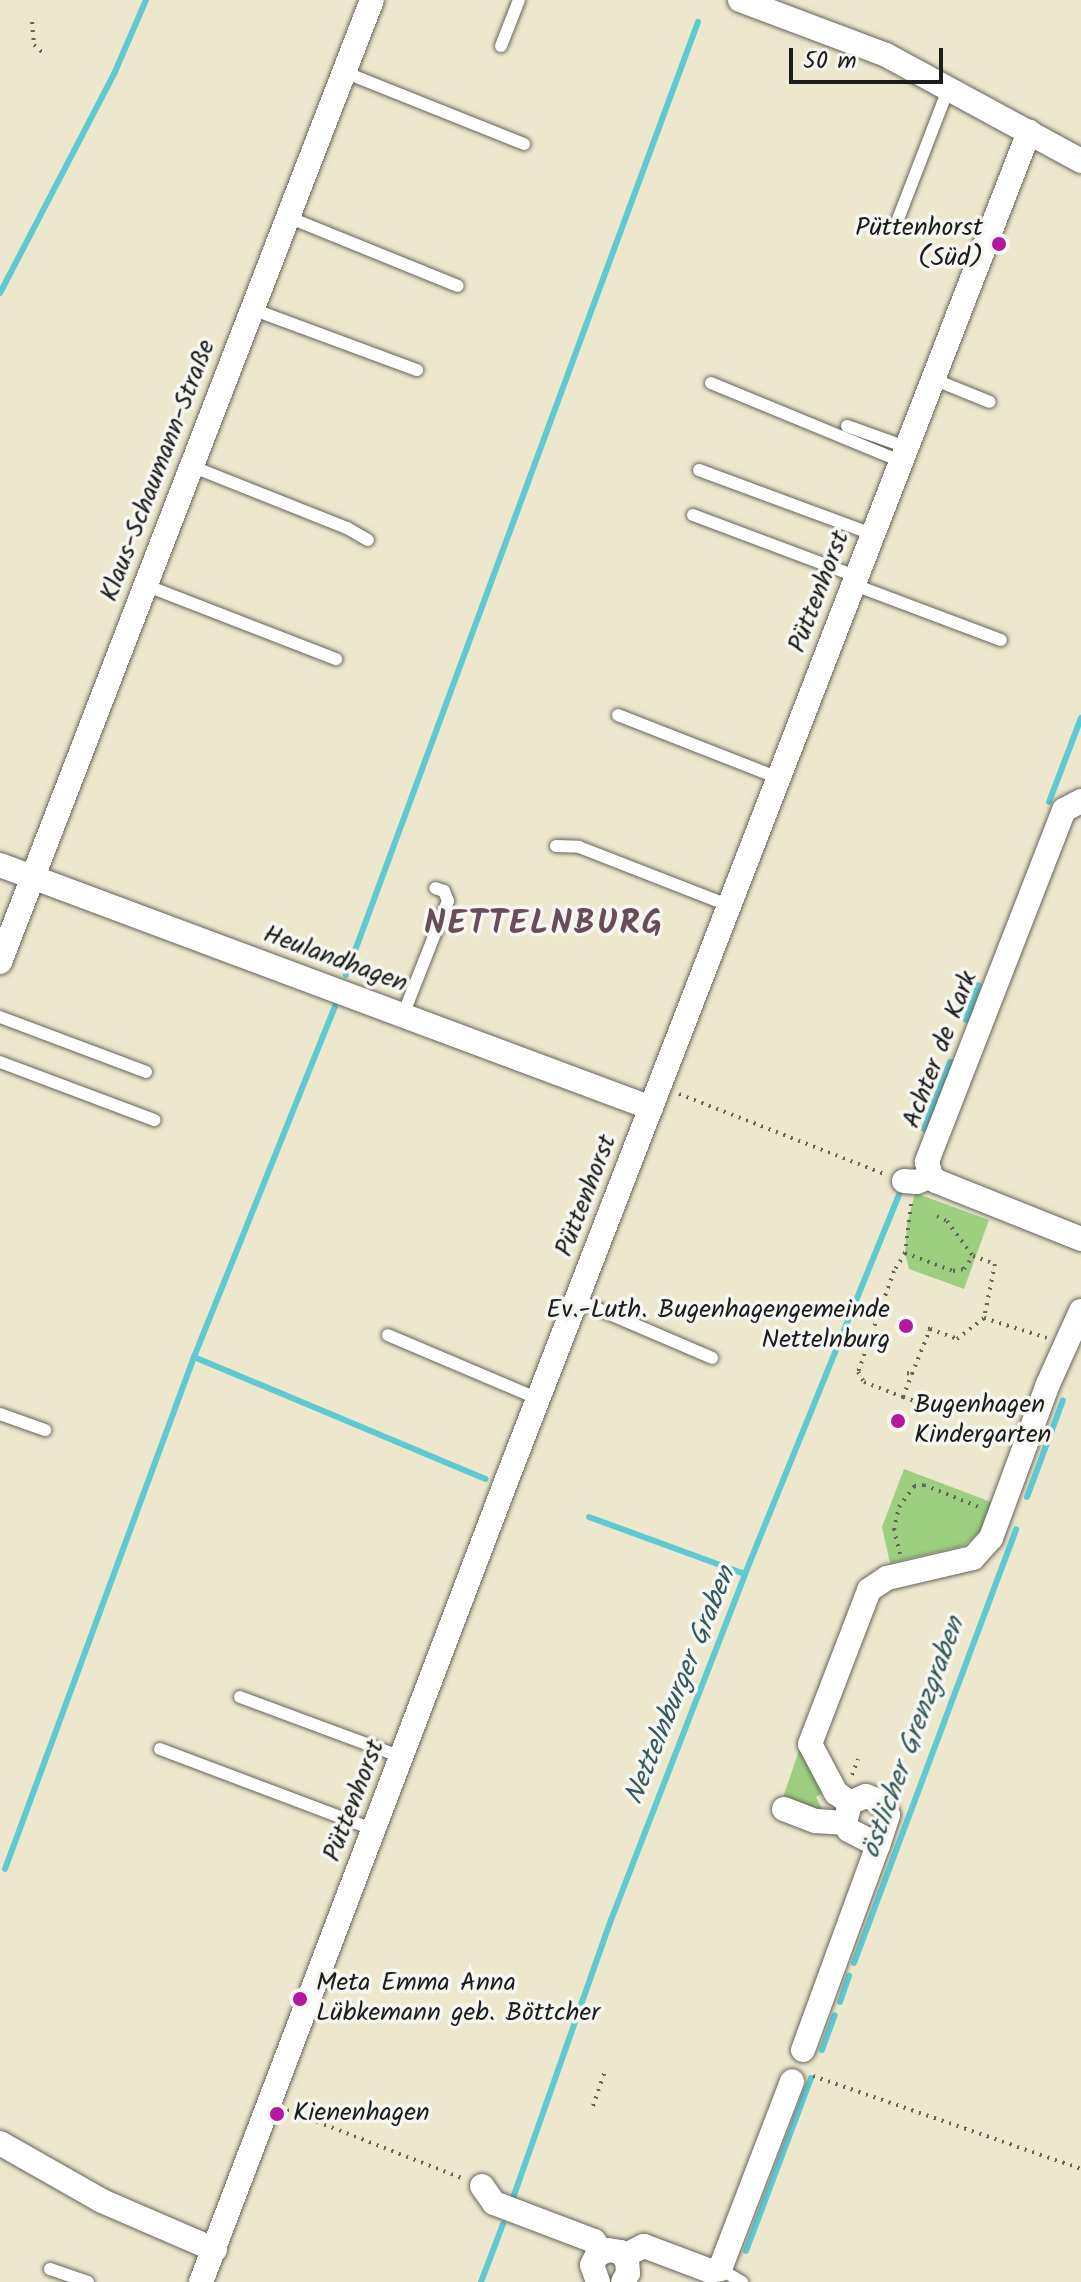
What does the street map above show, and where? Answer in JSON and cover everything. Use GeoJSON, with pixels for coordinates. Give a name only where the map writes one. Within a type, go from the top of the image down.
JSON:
{"type":"FeatureCollection","features":[{"type":"Feature","properties":{"kind":"street","name":"Klaus-Schaumann-Straße"},"geometry":{"type":"LineString","coordinates":[[0,962],[372,0]]}},
{"type":"Feature","properties":{"kind":"street"},"geometry":{"type":"LineString","coordinates":[[740,0],[866,47],[949,87],[1081,161]]}},
{"type":"Feature","properties":{"kind":"street","name":"Püttenhorst"},"geometry":{"type":"LineString","coordinates":[[201,2282],[1029,132]]}},
{"type":"Feature","properties":{"kind":"street","name":"Achter de Kark"},"geometry":{"type":"LineString","coordinates":[[917,1180],[927,1162],[1064,810],[1081,801]]}},
{"type":"Feature","properties":{"kind":"street","name":"Heulandhagen"},"geometry":{"type":"LineString","coordinates":[[0,865],[403,1015],[656,1097]]}},
{"type":"Feature","properties":{"kind":"street"},"geometry":{"type":"LineString","coordinates":[[917,1180],[1081,1239]]}},
{"type":"Feature","properties":{"kind":"street"},"geometry":{"type":"LineString","coordinates":[[878,1845],[849,1830],[848,1813],[810,1744],[869,1590],[887,1578],[973,1558],[991,1538],[1048,1384],[1073,1355],[1081,1311]]}},
{"type":"Feature","properties":{"kind":"street"},"geometry":{"type":"LineString","coordinates":[[598,2282],[592,2265],[613,2254],[644,2246],[710,2271],[720,2269],[801,2068],[888,1824],[885,1806],[866,1796],[848,1813],[816,1821],[784,1809]]}},
{"type":"Feature","properties":{"kind":"street"},"geometry":{"type":"LineString","coordinates":[[0,2143],[102,2201],[215,2250]]}},
{"type":"Feature","properties":{"kind":"street"},"geometry":{"type":"LineString","coordinates":[[482,2186],[494,2203],[594,2241],[629,2267],[623,2282]]}},
{"type":"Feature","properties":{"kind":"lane"},"geometry":{"type":"LineString","coordinates":[[501,46],[519,0]]}},
{"type":"Feature","properties":{"kind":"lane"},"geometry":{"type":"LineString","coordinates":[[344,72],[524,144]]}},
{"type":"Feature","properties":{"kind":"lane"},"geometry":{"type":"LineString","coordinates":[[895,227],[949,87]]}},
{"type":"Feature","properties":{"kind":"lane"},"geometry":{"type":"LineString","coordinates":[[288,217],[458,286]]}},
{"type":"Feature","properties":{"kind":"lane"},"geometry":{"type":"LineString","coordinates":[[252,309],[417,370]]}},
{"type":"Feature","properties":{"kind":"lane"},"geometry":{"type":"LineString","coordinates":[[933,379],[990,402]]}},
{"type":"Feature","properties":{"kind":"lane"},"geometry":{"type":"LineString","coordinates":[[711,383],[903,454]]}},
{"type":"Feature","properties":{"kind":"lane"},"geometry":{"type":"LineString","coordinates":[[847,426],[903,454]]}},
{"type":"Feature","properties":{"kind":"lane"},"geometry":{"type":"LineString","coordinates":[[191,466],[347,528],[368,540]]}},
{"type":"Feature","properties":{"kind":"lane"},"geometry":{"type":"LineString","coordinates":[[699,470],[872,534]]}},
{"type":"Feature","properties":{"kind":"lane"},"geometry":{"type":"LineString","coordinates":[[693,515],[1001,640]]}},
{"type":"Feature","properties":{"kind":"lane"},"geometry":{"type":"LineString","coordinates":[[145,585],[336,659]]}},
{"type":"Feature","properties":{"kind":"lane"},"geometry":{"type":"LineString","coordinates":[[618,715],[779,778]]}},
{"type":"Feature","properties":{"kind":"lane"},"geometry":{"type":"LineString","coordinates":[[556,846],[579,847],[730,906]]}},
{"type":"Feature","properties":{"kind":"lane"},"geometry":{"type":"LineString","coordinates":[[403,1015],[448,901],[444,891],[435,888]]}},
{"type":"Feature","properties":{"kind":"lane"},"geometry":{"type":"LineString","coordinates":[[0,1017],[146,1072]]}},
{"type":"Feature","properties":{"kind":"lane"},"geometry":{"type":"LineString","coordinates":[[0,1062],[154,1120]]}},
{"type":"Feature","properties":{"kind":"lane"},"geometry":{"type":"LineString","coordinates":[[577,1300],[712,1358]]}},
{"type":"Feature","properties":{"kind":"lane"},"geometry":{"type":"LineString","coordinates":[[388,1335],[539,1399]]}},
{"type":"Feature","properties":{"kind":"lane"},"geometry":{"type":"LineString","coordinates":[[0,1414],[45,1430]]}},
{"type":"Feature","properties":{"kind":"lane"},"geometry":{"type":"LineString","coordinates":[[240,1697],[401,1757]]}},
{"type":"Feature","properties":{"kind":"lane"},"geometry":{"type":"LineString","coordinates":[[160,1749],[374,1830]]}},
{"type":"Feature","properties":{"kind":"lane"},"geometry":{"type":"LineString","coordinates":[[50,2269],[88,2282]]}},
{"type":"Feature","properties":{"kind":"lane"},"geometry":{"type":"LineString","coordinates":[[720,2269],[742,2282]]}},
{"type":"Feature","properties":{"kind":"path"},"geometry":{"type":"LineString","coordinates":[[32,22],[34,45],[42,52]]}},
{"type":"Feature","properties":{"kind":"path"},"geometry":{"type":"LineString","coordinates":[[656,1097],[917,1180],[907,1222],[905,1253],[894,1271],[858,1372],[864,1382],[926,1405]]}},
{"type":"Feature","properties":{"kind":"path"},"geometry":{"type":"LineString","coordinates":[[923,1327],[957,1339],[984,1318],[995,1264],[973,1256],[947,1221],[937,1216]]}},
{"type":"Feature","properties":{"kind":"path"},"geometry":{"type":"LineString","coordinates":[[905,1253],[953,1271],[964,1269],[973,1256]]}},
{"type":"Feature","properties":{"kind":"path"},"geometry":{"type":"LineString","coordinates":[[984,1318],[1044,1336],[1073,1355]]}},
{"type":"Feature","properties":{"kind":"path"},"geometry":{"type":"LineString","coordinates":[[903,1397],[930,1329]]}},
{"type":"Feature","properties":{"kind":"path"},"geometry":{"type":"LineString","coordinates":[[905,1574],[894,1530],[899,1507],[914,1486],[924,1485],[1000,1515]]}},
{"type":"Feature","properties":{"kind":"path"},"geometry":{"type":"LineString","coordinates":[[801,2068],[1081,2169]]}},
{"type":"Feature","properties":{"kind":"path"},"geometry":{"type":"LineString","coordinates":[[593,2106],[605,2071]]}},
{"type":"Feature","properties":{"kind":"path"},"geometry":{"type":"LineString","coordinates":[[271,2103],[482,2186]]}},
{"type":"Feature","properties":{"kind":"green space"},"geometry":{"type":"Polygon","coordinates":[[[915,1193],[989,1220],[964,1289],[909,1269],[905,1253],[907,1224],[915,1193]]]}},
{"type":"Feature","properties":{"kind":"green space"},"geometry":{"type":"Polygon","coordinates":[[[904,1469],[991,1502],[981,1531],[963,1546],[890,1563],[882,1527],[904,1469]]]}},
{"type":"Feature","properties":{"kind":"green space"},"geometry":{"type":"Polygon","coordinates":[[[800,1748],[824,1792],[816,1797],[824,1813],[783,1797],[800,1748]]]}},
{"type":"Feature","properties":{"kind":"waterway"},"geometry":{"type":"LineString","coordinates":[[0,293],[114,74],[146,0]]}},
{"type":"Feature","properties":{"kind":"waterway"},"geometry":{"type":"LineString","coordinates":[[346,975],[698,22]]}},
{"type":"Feature","properties":{"kind":"waterway"},"geometry":{"type":"LineString","coordinates":[[1049,802],[1081,718]]}},
{"type":"Feature","properties":{"kind":"waterway"},"geometry":{"type":"LineString","coordinates":[[966,1020],[979,985]]}},
{"type":"Feature","properties":{"kind":"waterway"},"geometry":{"type":"LineString","coordinates":[[194,1357],[335,1006]]}},
{"type":"Feature","properties":{"kind":"waterway"},"geometry":{"type":"LineString","coordinates":[[924,1129],[950,1062]]}},
{"type":"Feature","properties":{"kind":"waterway","name":"Nettelnburger Graben"},"geometry":{"type":"LineString","coordinates":[[513,2198],[611,1920],[745,1574],[899,1194]]}},
{"type":"Feature","properties":{"kind":"waterway"},"geometry":{"type":"LineString","coordinates":[[5,1869],[194,1357],[486,1479]]}},
{"type":"Feature","properties":{"kind":"waterway","name":"östlicher Grenzgraben"},"geometry":{"type":"LineString","coordinates":[[1027,1497],[1063,1400]]}},
{"type":"Feature","properties":{"kind":"waterway"},"geometry":{"type":"LineString","coordinates":[[589,1517],[745,1574]]}},
{"type":"Feature","properties":{"kind":"waterway","name":"östlicher Grenzgraben"},"geometry":{"type":"LineString","coordinates":[[854,1963],[1016,1529]]}},
{"type":"Feature","properties":{"kind":"waterway","name":"östlicher Grenzgraben"},"geometry":{"type":"LineString","coordinates":[[840,2002],[849,1976]]}},
{"type":"Feature","properties":{"kind":"waterway","name":"östlicher Grenzgraben"},"geometry":{"type":"LineString","coordinates":[[822,2050],[835,2015]]}},
{"type":"Feature","properties":{"kind":"waterway"},"geometry":{"type":"LineString","coordinates":[[746,2251],[811,2078]]}},
{"type":"Feature","properties":{"kind":"waterway","name":"Nettelnburger Graben"},"geometry":{"type":"LineString","coordinates":[[481,2282],[503,2224]]}},
{"type":"Feature","properties":{"kind":"place","name":"Püttenhorst (Süd)"},"geometry":{"type":"Point","coordinates":[999,244]}},
{"type":"Feature","properties":{"kind":"place","name":"Ev.-Luth. Bugenhagengemeinde Nettelnburg"},"geometry":{"type":"Point","coordinates":[906,1326]}},
{"type":"Feature","properties":{"kind":"place","name":"Bugenhagen Kindergarten"},"geometry":{"type":"Point","coordinates":[898,1421]}},
{"type":"Feature","properties":{"kind":"place","name":"Meta Emma Anna Lübkemann geb. Böttcher"},"geometry":{"type":"Point","coordinates":[300,1999]}},
{"type":"Feature","properties":{"kind":"place","name":"Kienenhagen"},"geometry":{"type":"Point","coordinates":[277,2114]}},
{"type":"Feature","properties":{"kind":"district","name":"NETTELNBURG"},"geometry":{"type":"Point","coordinates":[544,925]}}]}
